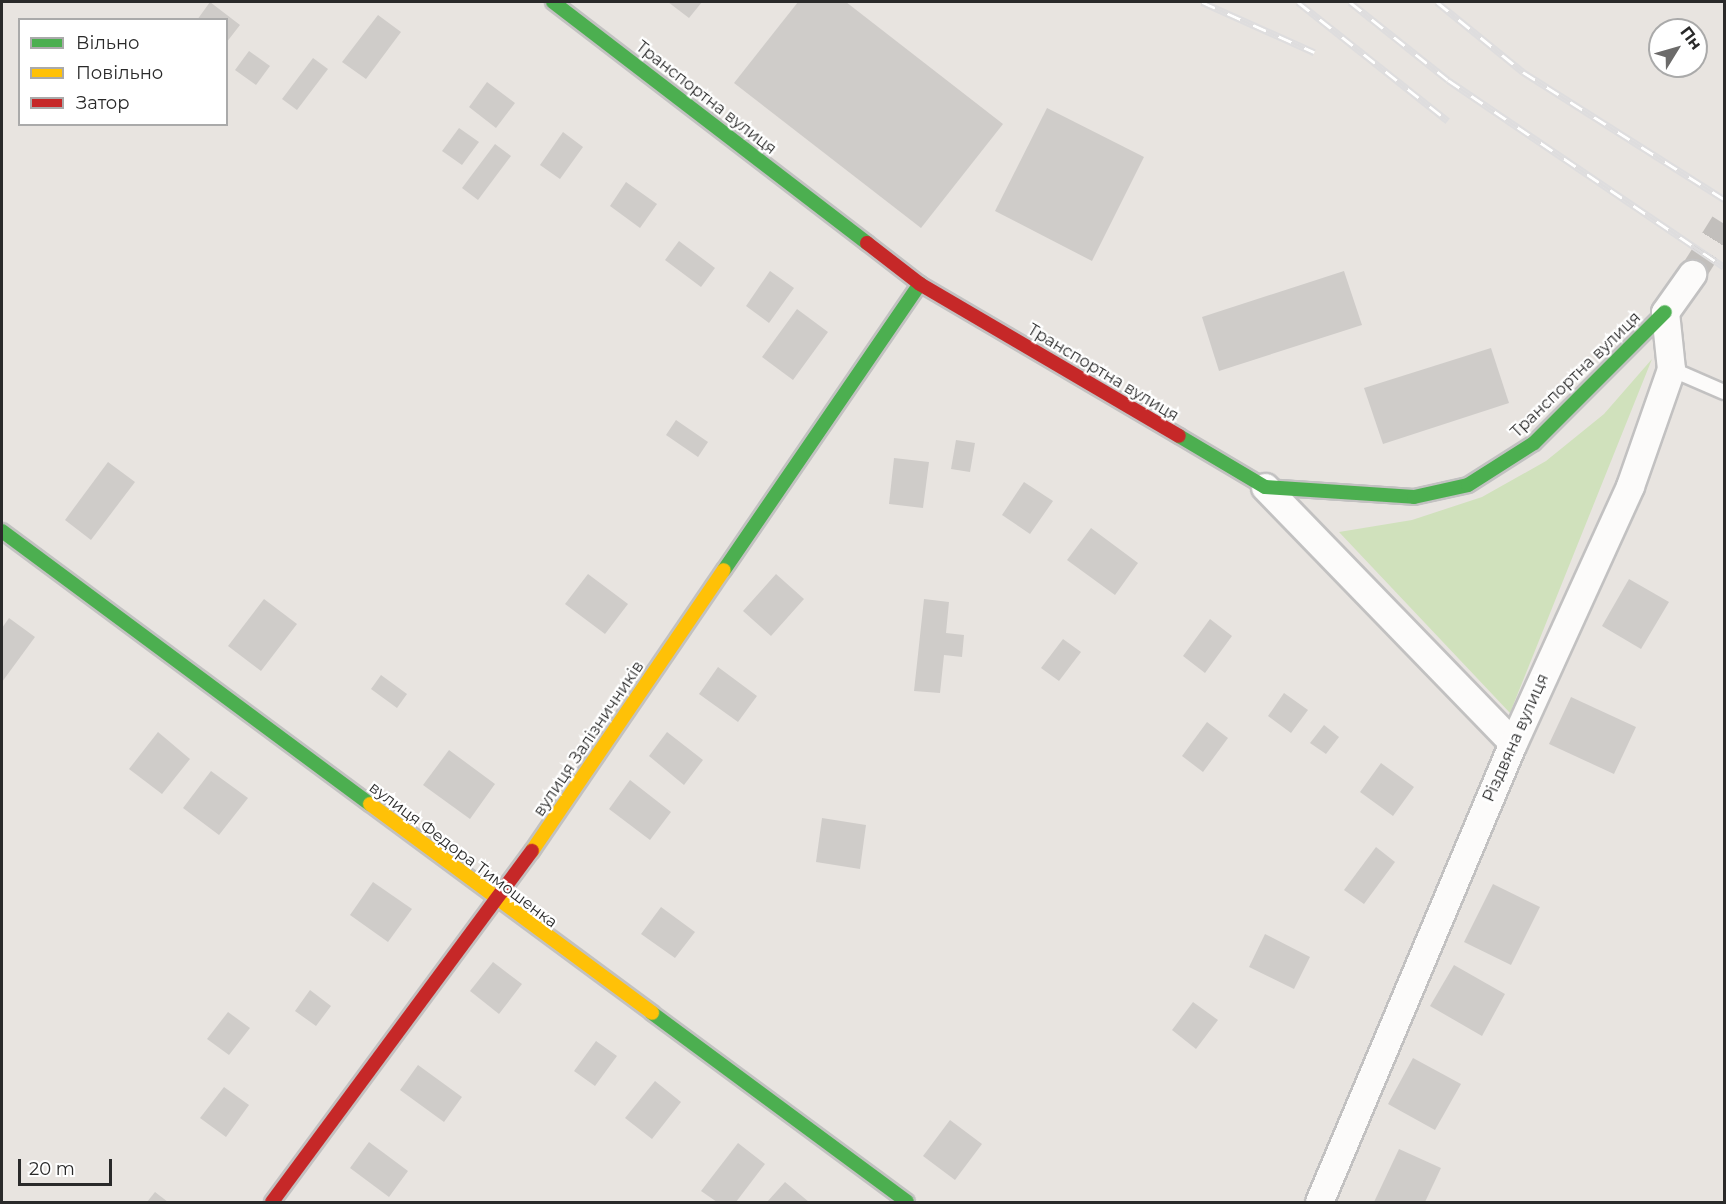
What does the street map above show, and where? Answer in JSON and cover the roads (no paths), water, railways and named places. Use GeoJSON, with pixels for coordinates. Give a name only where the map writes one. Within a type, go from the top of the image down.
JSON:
{"type":"FeatureCollection","features":[{"type":"Feature","properties":{"kind":"street","name":"Транспортна вулиця"},"geometry":{"type":"LineString","coordinates":[[553,2],[920,284],[1265,487],[1414,497],[1468,485],[1534,442],[1665,312]]}},
{"type":"Feature","properties":{"kind":"street"},"geometry":{"type":"LineString","coordinates":[[1665,312],[1692,274]]}},
{"type":"Feature","properties":{"kind":"street","name":"вулиця Залізничників"},"geometry":{"type":"LineString","coordinates":[[272,1203],[498,901],[920,284]]}},
{"type":"Feature","properties":{"kind":"street","name":"Різдвяна вулиця"},"geometry":{"type":"LineString","coordinates":[[1319,1203],[1513,743],[1630,486],[1671,369],[1665,312]]}},
{"type":"Feature","properties":{"kind":"street"},"geometry":{"type":"LineString","coordinates":[[1265,487],[1513,743]]}},
{"type":"Feature","properties":{"kind":"street","name":"вулиця Федора Тимошенка"},"geometry":{"type":"LineString","coordinates":[[2,531],[907,1203]]}},
{"type":"Feature","properties":{"kind":"lane"},"geometry":{"type":"LineString","coordinates":[[1671,369],[1725,392]]}},
{"type":"Feature","properties":{"kind":"tunnel"},"geometry":{"type":"LineString","coordinates":[[1692,274],[1724,223]]}},
{"type":"Feature","properties":{"kind":"railway"},"geometry":{"type":"LineString","coordinates":[[1202,2],[1314,52]]}},
{"type":"Feature","properties":{"kind":"railway"},"geometry":{"type":"LineString","coordinates":[[1298,2],[1448,121]]}},
{"type":"Feature","properties":{"kind":"railway"},"geometry":{"type":"LineString","coordinates":[[1350,2],[1448,80],[1724,267]]}},
{"type":"Feature","properties":{"kind":"railway"},"geometry":{"type":"LineString","coordinates":[[1437,2],[1523,72],[1724,199]]}}]}
